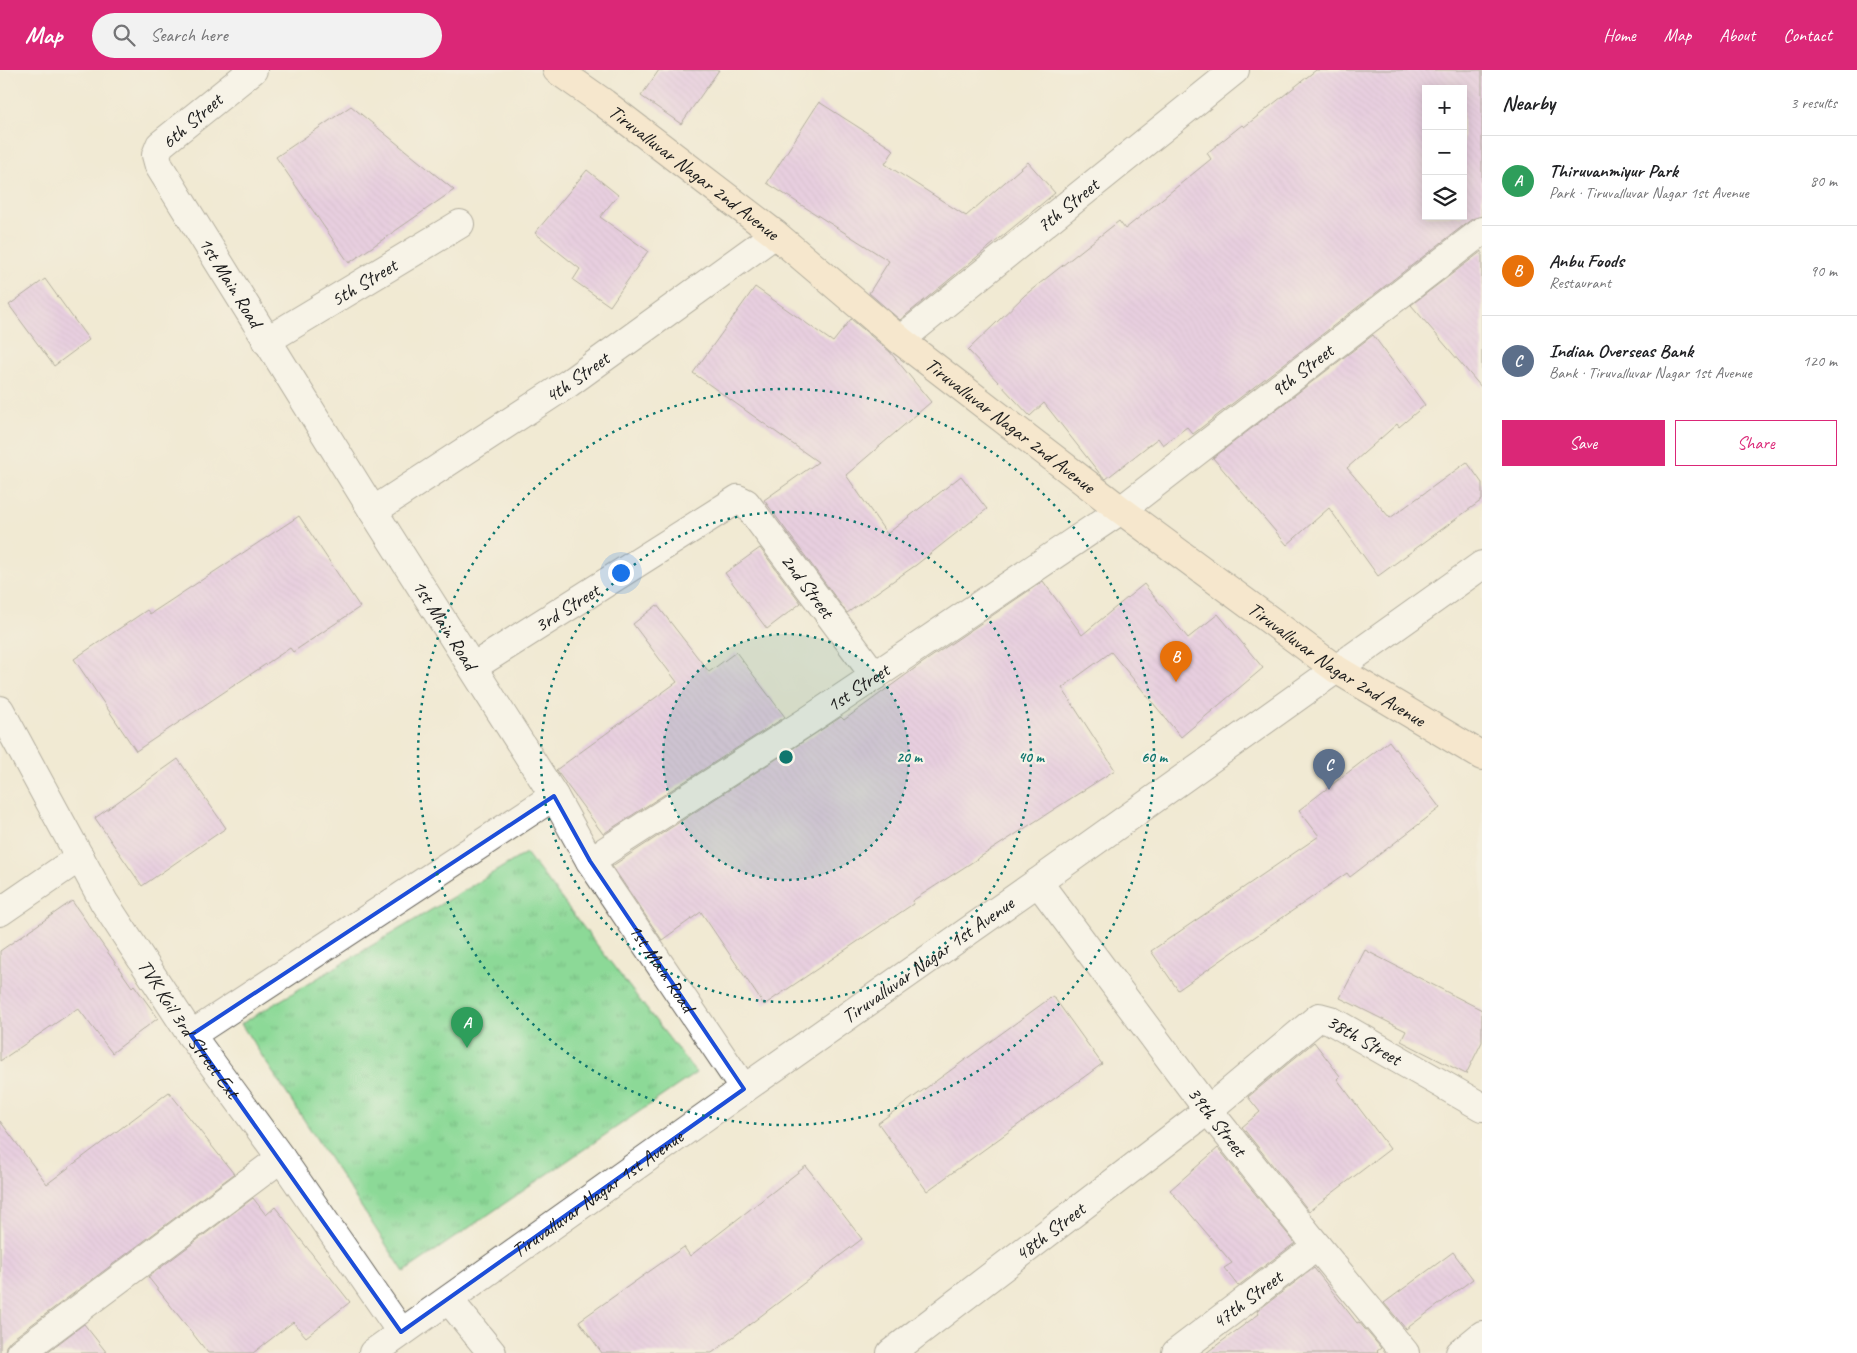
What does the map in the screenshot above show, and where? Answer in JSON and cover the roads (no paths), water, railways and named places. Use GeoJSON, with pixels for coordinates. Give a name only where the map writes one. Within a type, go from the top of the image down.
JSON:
{"type":"FeatureCollection","features":[{"type":"Feature","properties":{"kind":"street","name":"6th Street"},"geometry":{"type":"LineString","coordinates":[[156,155],[160,146],[253,70]]}},
{"type":"Feature","properties":{"kind":"street","name":"Tiruvalluvar Nagar 2nd Avenue"},"geometry":{"type":"LineString","coordinates":[[557,70],[604,102],[775,234],[900,340],[1121,510],[1336,669],[1482,756]]}},
{"type":"Feature","properties":{"kind":"street","name":"7th Street"},"geometry":{"type":"LineString","coordinates":[[900,340],[1235,70]]}},
{"type":"Feature","properties":{"kind":"street","name":"1st Main Road"},"geometry":{"type":"LineString","coordinates":[[156,155],[159,166],[266,341],[554,796],[590,861],[744,1089]]}},
{"type":"Feature","properties":{"kind":"street","name":"5th Street"},"geometry":{"type":"LineString","coordinates":[[266,341],[460,224]]}},
{"type":"Feature","properties":{"kind":"street","name":"9th Street"},"geometry":{"type":"LineString","coordinates":[[1121,510],[1482,231]]}},
{"type":"Feature","properties":{"kind":"street","name":"4th Street"},"geometry":{"type":"LineString","coordinates":[[373,511],[569,383],[775,234]]}},
{"type":"Feature","properties":{"kind":"street","name":"3rd Street"},"geometry":{"type":"LineString","coordinates":[[473,667],[738,500]]}},
{"type":"Feature","properties":{"kind":"street","name":"2nd Street"},"geometry":{"type":"LineString","coordinates":[[738,500],[746,503],[875,676]]}},
{"type":"Feature","properties":{"kind":"street","name":"1st Street"},"geometry":{"type":"LineString","coordinates":[[590,861],[806,722],[1121,510]]}},
{"type":"Feature","properties":{"kind":"street","name":"Tiruvalluvar Nagar 1st Avenue"},"geometry":{"type":"LineString","coordinates":[[373,1353],[1038,882],[1482,564]]}},
{"type":"Feature","properties":{"kind":"street","name":"TVK Koil 3rd Street Ext"},"geometry":{"type":"LineString","coordinates":[[0,710],[104,902],[191,1035],[281,1158],[401,1332]]}},
{"type":"Feature","properties":{"kind":"street"},"geometry":{"type":"LineString","coordinates":[[191,1035],[554,796]]}},
{"type":"Feature","properties":{"kind":"street"},"geometry":{"type":"LineString","coordinates":[[0,912],[80,857]]}},
{"type":"Feature","properties":{"kind":"street","name":"39th Street"},"geometry":{"type":"LineString","coordinates":[[1038,882],[1208,1110],[1316,1246],[1405,1353]]}},
{"type":"Feature","properties":{"kind":"street","name":"38th Street"},"geometry":{"type":"LineString","coordinates":[[1208,1110],[1319,1016],[1330,1020],[1482,1107]]}},
{"type":"Feature","properties":{"kind":"street","name":"48th Street"},"geometry":{"type":"LineString","coordinates":[[891,1353],[1208,1110]]}},
{"type":"Feature","properties":{"kind":"street"},"geometry":{"type":"LineString","coordinates":[[20,1353],[281,1158]]}},
{"type":"Feature","properties":{"kind":"street","name":"47th Street"},"geometry":{"type":"LineString","coordinates":[[1176,1353],[1316,1246]]}},
{"type":"Feature","properties":{"kind":"street"},"geometry":{"type":"LineString","coordinates":[[449,1300],[492,1353]]}},
{"type":"Feature","properties":{"kind":"street"},"geometry":{"type":"LineString","coordinates":[[1460,1353],[1482,1335]]}},
{"type":"Feature","properties":{"kind":"place","name":"Anbu Foods"},"geometry":{"type":"Point","coordinates":[1176,682]}},
{"type":"Feature","properties":{"kind":"place","name":"Indian Overseas Bank"},"geometry":{"type":"Point","coordinates":[1329,790]}},
{"type":"Feature","properties":{"kind":"place","name":"Thiruvanmiyur Park"},"geometry":{"type":"Point","coordinates":[467,1048]}}]}
